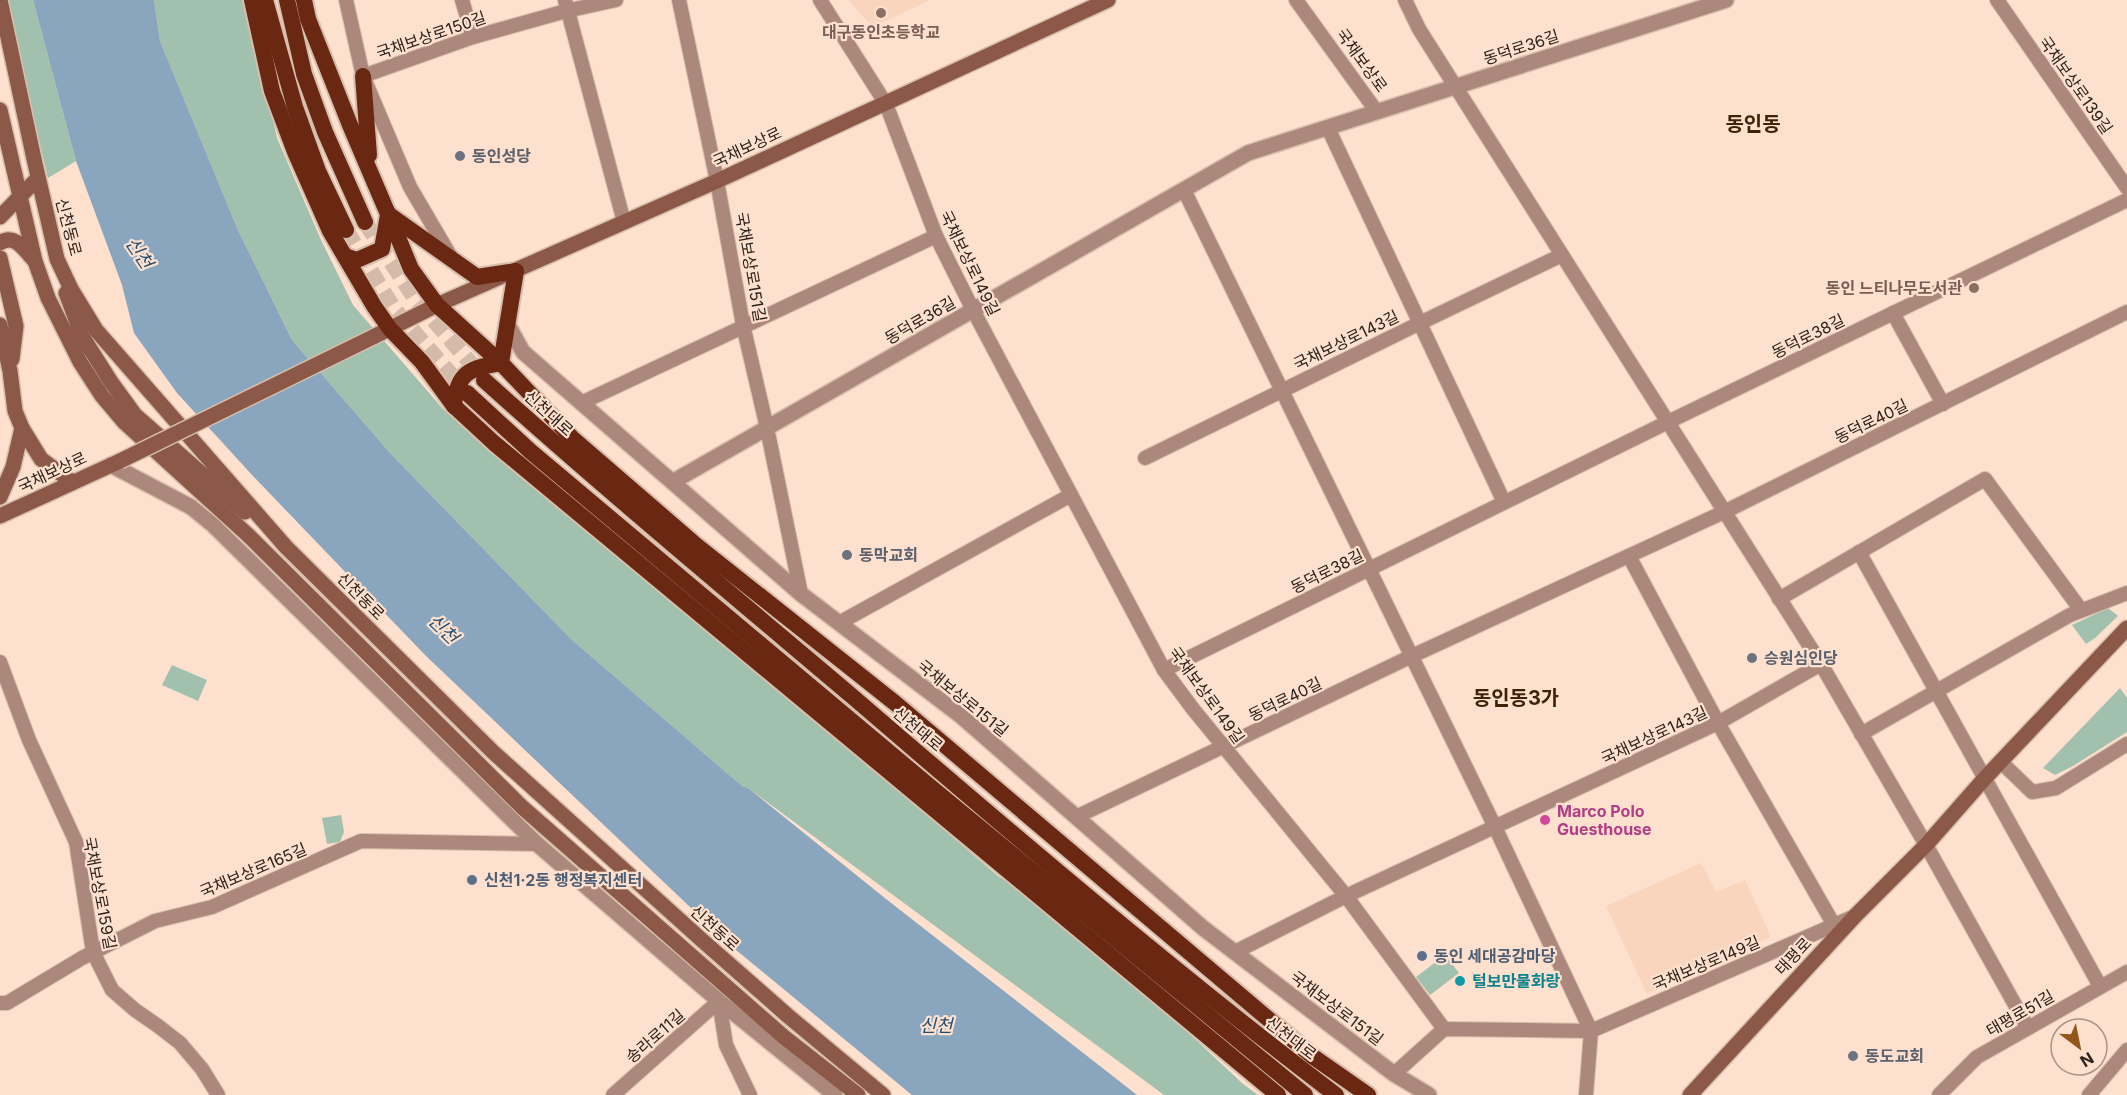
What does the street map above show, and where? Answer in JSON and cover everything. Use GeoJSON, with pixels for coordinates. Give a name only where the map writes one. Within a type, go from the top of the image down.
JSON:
{"type":"FeatureCollection","features":[{"type":"Feature","properties":{"kind":"highway"},"geometry":{"type":"LineString","coordinates":[[252,0],[272,91],[295,152],[330,231],[390,329],[422,363],[454,406],[494,443],[1278,1095]]}},
{"type":"Feature","properties":{"kind":"highway"},"geometry":{"type":"LineString","coordinates":[[265,0],[295,107],[318,171],[346,230]]}},
{"type":"Feature","properties":{"kind":"highway"},"geometry":{"type":"LineString","coordinates":[[287,0],[304,74],[325,132],[365,222]]}},
{"type":"Feature","properties":{"kind":"highway"},"geometry":{"type":"LineString","coordinates":[[304,0],[312,30],[411,269],[437,305],[501,363],[572,438],[697,546],[896,703],[1312,1056],[1368,1095]]}},
{"type":"Feature","properties":{"kind":"highway"},"geometry":{"type":"LineString","coordinates":[[345,256],[357,260],[382,249],[388,214],[367,150],[363,76]]}},
{"type":"Feature","properties":{"kind":"highway"},"geometry":{"type":"LineString","coordinates":[[388,214],[477,277],[516,271],[501,363]]}},
{"type":"Feature","properties":{"kind":"highway"},"geometry":{"type":"LineString","coordinates":[[454,406],[455,391],[463,375],[478,367],[501,363]]}},
{"type":"Feature","properties":{"kind":"highway","name":"신천대로"},"geometry":{"type":"LineString","coordinates":[[484,380],[931,764],[1237,1020],[1336,1095]]}},
{"type":"Feature","properties":{"kind":"highway"},"geometry":{"type":"LineString","coordinates":[[467,393],[530,451],[934,790],[1305,1095]]}},
{"type":"Feature","properties":{"kind":"main road","name":"신천동로"},"geometry":{"type":"LineString","coordinates":[[0,0],[57,259],[70,289],[96,330],[132,374],[286,547],[493,752],[788,1016],[883,1095]]}},
{"type":"Feature","properties":{"kind":"main road","name":"국채보상로"},"geometry":{"type":"LineString","coordinates":[[0,516],[115,464],[437,305],[717,181],[1108,0]]}},
{"type":"Feature","properties":{"kind":"main road"},"geometry":{"type":"LineString","coordinates":[[0,110],[35,261],[48,298],[80,362],[102,396],[124,422],[249,536],[522,807],[784,1036],[858,1095]]}},
{"type":"Feature","properties":{"kind":"main road"},"geometry":{"type":"LineString","coordinates":[[0,217],[38,178]]}},
{"type":"Feature","properties":{"kind":"main road"},"geometry":{"type":"LineString","coordinates":[[0,243],[12,240],[21,245],[35,261]]}},
{"type":"Feature","properties":{"kind":"main road"},"geometry":{"type":"LineString","coordinates":[[0,258],[16,326],[10,371]]}},
{"type":"Feature","properties":{"kind":"main road"},"geometry":{"type":"LineString","coordinates":[[57,259],[71,309],[82,336],[135,415],[196,472],[286,547]]}},
{"type":"Feature","properties":{"kind":"main road"},"geometry":{"type":"LineString","coordinates":[[0,325],[10,371],[15,411],[22,428],[41,459],[72,482]]}},
{"type":"Feature","properties":{"kind":"main road"},"geometry":{"type":"LineString","coordinates":[[0,497],[13,467],[22,428]]}},
{"type":"Feature","properties":{"kind":"main road","name":"태평로"},"geometry":{"type":"LineString","coordinates":[[1690,1095],[1856,915],[1926,845],[1985,778],[2126,630]]}},
{"type":"Feature","properties":{"kind":"street","name":"국채보상로150길"},"geometry":{"type":"LineString","coordinates":[[346,0],[363,76],[411,187],[452,259]]}},
{"type":"Feature","properties":{"kind":"street"},"geometry":{"type":"LineString","coordinates":[[462,0],[472,37]]}},
{"type":"Feature","properties":{"kind":"street","name":"국채보상로150길"},"geometry":{"type":"LineString","coordinates":[[363,76],[566,5],[616,0]]}},
{"type":"Feature","properties":{"kind":"street"},"geometry":{"type":"LineString","coordinates":[[679,0],[717,181]]}},
{"type":"Feature","properties":{"kind":"street"},"geometry":{"type":"LineString","coordinates":[[820,0],[885,104]]}},
{"type":"Feature","properties":{"kind":"street","name":"국채보상로"},"geometry":{"type":"LineString","coordinates":[[1296,0],[1377,112]]}},
{"type":"Feature","properties":{"kind":"street"},"geometry":{"type":"LineString","coordinates":[[1405,0],[1419,29],[1821,664],[2028,1028]]}},
{"type":"Feature","properties":{"kind":"street","name":"동덕로36길"},"geometry":{"type":"LineString","coordinates":[[674,481],[1248,153],[1726,0]]}},
{"type":"Feature","properties":{"kind":"street","name":"국채보상로139길"},"geometry":{"type":"LineString","coordinates":[[1997,0],[2127,188]]}},
{"type":"Feature","properties":{"kind":"street"},"geometry":{"type":"LineString","coordinates":[[566,5],[624,222]]}},
{"type":"Feature","properties":{"kind":"street","name":"국채보상로149길"},"geometry":{"type":"LineString","coordinates":[[885,104],[936,236],[1164,670],[1223,747],[1346,896],[1444,1029],[1591,1031],[1856,915]]}},
{"type":"Feature","properties":{"kind":"street"},"geometry":{"type":"LineString","coordinates":[[1328,128],[1504,502]]}},
{"type":"Feature","properties":{"kind":"street","name":"국채보상로151길"},"geometry":{"type":"LineString","coordinates":[[717,181],[743,326],[767,428],[801,594],[961,716],[1203,928],[1394,1074],[1430,1095]]}},
{"type":"Feature","properties":{"kind":"street"},"geometry":{"type":"LineString","coordinates":[[1184,190],[1496,827],[1591,1031],[1586,1095]]}},
{"type":"Feature","properties":{"kind":"street","name":"동덕로38길"},"geometry":{"type":"LineString","coordinates":[[1164,670],[1504,502],[2127,200]]}},
{"type":"Feature","properties":{"kind":"street"},"geometry":{"type":"LineString","coordinates":[[581,403],[936,236]]}},
{"type":"Feature","properties":{"kind":"street","name":"국채보상로143길"},"geometry":{"type":"LineString","coordinates":[[1145,458],[1562,255]]}},
{"type":"Feature","properties":{"kind":"street","name":"동덕로40길"},"geometry":{"type":"LineString","coordinates":[[1076,817],[1412,656],[1724,512],[2127,312]]}},
{"type":"Feature","properties":{"kind":"street"},"geometry":{"type":"LineString","coordinates":[[1893,313],[1943,404]]}},
{"type":"Feature","properties":{"kind":"street"},"geometry":{"type":"LineString","coordinates":[[507,322],[522,352],[674,481],[801,594]]}},
{"type":"Feature","properties":{"kind":"street"},"geometry":{"type":"LineString","coordinates":[[115,464],[191,507],[213,525],[537,844],[719,1001],[835,1095]]}},
{"type":"Feature","properties":{"kind":"street"},"geometry":{"type":"LineString","coordinates":[[1779,599],[1985,479],[2081,610]]}},
{"type":"Feature","properties":{"kind":"street"},"geometry":{"type":"LineString","coordinates":[[839,623],[1071,495]]}},
{"type":"Feature","properties":{"kind":"street"},"geometry":{"type":"LineString","coordinates":[[1859,552],[2100,986]]}},
{"type":"Feature","properties":{"kind":"street"},"geometry":{"type":"LineString","coordinates":[[1629,556],[1718,723],[1834,925]]}},
{"type":"Feature","properties":{"kind":"street"},"geometry":{"type":"LineString","coordinates":[[1861,734],[2081,610],[2127,593]]}},
{"type":"Feature","properties":{"kind":"street","name":"국채보상로159길"},"geometry":{"type":"LineString","coordinates":[[0,662],[29,740],[76,842],[93,952],[112,990],[180,1043],[202,1069],[218,1095]]}},
{"type":"Feature","properties":{"kind":"street","name":"국채보상로143길"},"geometry":{"type":"LineString","coordinates":[[1496,827],[1718,723],[1821,664]]}},
{"type":"Feature","properties":{"kind":"street"},"geometry":{"type":"LineString","coordinates":[[2001,762],[2032,792],[2056,788],[2127,744]]}},
{"type":"Feature","properties":{"kind":"street"},"geometry":{"type":"LineString","coordinates":[[1235,952],[1346,896],[1496,827]]}},
{"type":"Feature","properties":{"kind":"street","name":"국채보상로165길"},"geometry":{"type":"LineString","coordinates":[[0,1004],[7,1003],[93,952],[154,921],[212,907],[361,842],[537,844]]}},
{"type":"Feature","properties":{"kind":"street","name":"태평로51길"},"geometry":{"type":"LineString","coordinates":[[1939,1095],[1977,1057],[2127,972]]}},
{"type":"Feature","properties":{"kind":"street"},"geometry":{"type":"LineString","coordinates":[[719,1001],[726,1045],[750,1095]]}},
{"type":"Feature","properties":{"kind":"street","name":"송라로11길"},"geometry":{"type":"LineString","coordinates":[[613,1095],[719,1001]]}},
{"type":"Feature","properties":{"kind":"street"},"geometry":{"type":"LineString","coordinates":[[1394,1074],[1444,1029]]}},
{"type":"Feature","properties":{"kind":"street"},"geometry":{"type":"LineString","coordinates":[[2089,1095],[2127,1050]]}},
{"type":"Feature","properties":{"kind":"shaded area","name":"대구동인초등학교"},"geometry":{"type":"Polygon","coordinates":[[[848,0],[930,0],[873,27],[848,0]]]}},
{"type":"Feature","properties":{"kind":"shaded area"},"geometry":{"type":"Polygon","coordinates":[[[1701,863],[1716,892],[1745,880],[1771,937],[1647,994],[1606,906],[1701,863]]]}},
{"type":"Feature","properties":{"kind":"green space"},"geometry":{"type":"Polygon","coordinates":[[[5,0],[33,0],[76,161],[48,178],[5,0]]]}},
{"type":"Feature","properties":{"kind":"green space"},"geometry":{"type":"Polygon","coordinates":[[[154,0],[246,0],[277,138],[321,240],[353,305],[443,409],[800,706],[999,877],[1027,889],[1258,1095],[1164,1095],[748,788],[742,786],[571,639],[391,454],[292,340],[238,230],[160,41],[154,0]]]}},
{"type":"Feature","properties":{"kind":"green space"},"geometry":{"type":"Polygon","coordinates":[[[2108,608],[2118,616],[2086,644],[2072,625],[2108,608]]]}},
{"type":"Feature","properties":{"kind":"green space"},"geometry":{"type":"Polygon","coordinates":[[[172,665],[207,680],[198,701],[162,685],[172,665]]]}},
{"type":"Feature","properties":{"kind":"green space"},"geometry":{"type":"Polygon","coordinates":[[[2120,688],[2127,698],[2127,732],[2055,775],[2043,768],[2120,688]]]}},
{"type":"Feature","properties":{"kind":"green space"},"geometry":{"type":"Polygon","coordinates":[[[341,815],[344,832],[340,842],[327,844],[322,818],[341,815]]]}},
{"type":"Feature","properties":{"kind":"green space"},"geometry":{"type":"Polygon","coordinates":[[[1445,955],[1459,973],[1430,995],[1416,977],[1445,955]]]}},
{"type":"Feature","properties":{"kind":"water","name":"신천"},"geometry":{"type":"Polygon","coordinates":[[[33,0],[154,0],[160,41],[238,230],[292,340],[391,454],[571,639],[742,786],[748,788],[1137,1095],[912,1095],[730,945],[426,656],[253,476],[177,393],[134,333],[122,285],[76,161],[33,0]]]}},
{"type":"Feature","properties":{"kind":"tunnel"},"geometry":{"type":"LineString","coordinates":[[365,222],[414,297],[484,379]]}},
{"type":"Feature","properties":{"kind":"tunnel"},"geometry":{"type":"LineString","coordinates":[[346,230],[394,309],[467,393]]}},
{"type":"Feature","properties":{"kind":"place","name":"대구동인초등학교"},"geometry":{"type":"Point","coordinates":[881,13]}},
{"type":"Feature","properties":{"kind":"place","name":"동인성당"},"geometry":{"type":"Point","coordinates":[460,156]}},
{"type":"Feature","properties":{"kind":"place","name":"동인 느티나무도서관"},"geometry":{"type":"Point","coordinates":[1974,288]}},
{"type":"Feature","properties":{"kind":"place","name":"동막교회"},"geometry":{"type":"Point","coordinates":[847,555]}},
{"type":"Feature","properties":{"kind":"place","name":"승원심인당"},"geometry":{"type":"Point","coordinates":[1752,658]}},
{"type":"Feature","properties":{"kind":"place","name":"Marco Polo Guesthouse"},"geometry":{"type":"Point","coordinates":[1545,820]}},
{"type":"Feature","properties":{"kind":"place","name":"신천1·2동 행정복지센터"},"geometry":{"type":"Point","coordinates":[472,880]}},
{"type":"Feature","properties":{"kind":"place","name":"동인 세대공감마당"},"geometry":{"type":"Point","coordinates":[1422,956]}},
{"type":"Feature","properties":{"kind":"place","name":"털보만물화랑"},"geometry":{"type":"Point","coordinates":[1460,981]}},
{"type":"Feature","properties":{"kind":"place","name":"동도교회"},"geometry":{"type":"Point","coordinates":[1853,1056]}},
{"type":"Feature","properties":{"kind":"district","name":"동인동"},"geometry":{"type":"Point","coordinates":[1753,124]}},
{"type":"Feature","properties":{"kind":"district","name":"동인동3가"},"geometry":{"type":"Point","coordinates":[1516,698]}}]}
